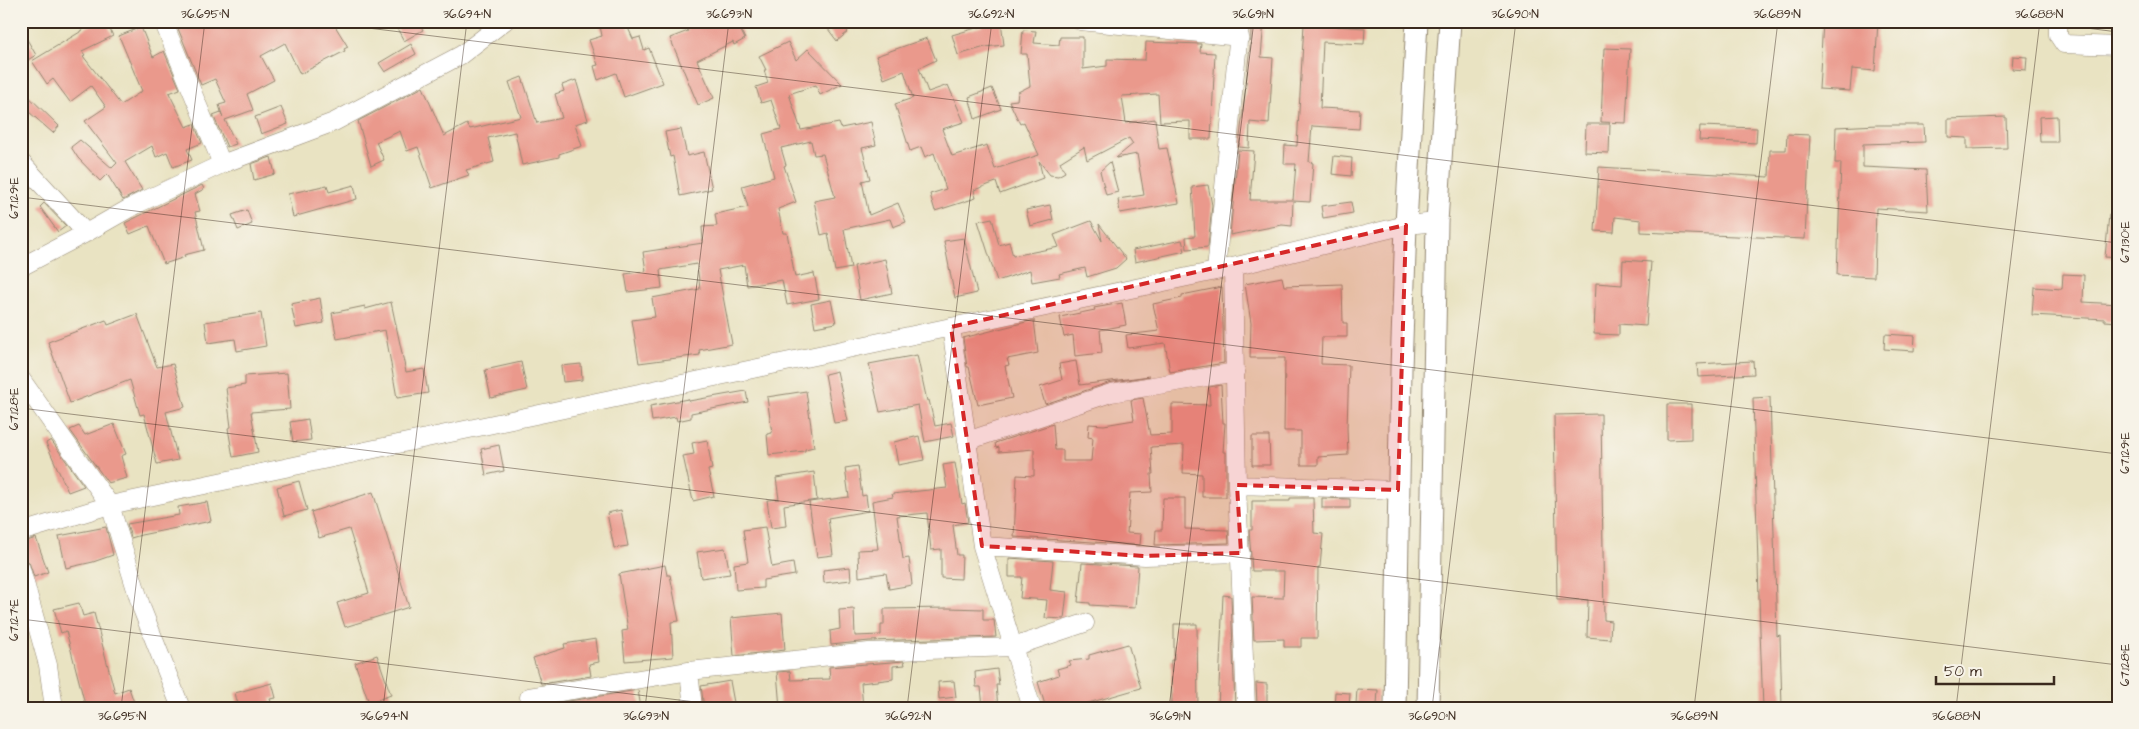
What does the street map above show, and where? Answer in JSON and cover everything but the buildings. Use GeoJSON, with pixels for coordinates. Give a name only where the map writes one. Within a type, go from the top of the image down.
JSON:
{"type":"FeatureCollection","features":[{"type":"Feature","properties":{"kind":"street"},"geometry":{"type":"LineString","coordinates":[[163,21],[222,164]]}},
{"type":"Feature","properties":{"kind":"street"},"geometry":{"type":"LineString","coordinates":[[21,267],[135,205],[222,164],[334,122],[461,54],[505,21]]}},
{"type":"Feature","properties":{"kind":"street"},"geometry":{"type":"LineString","coordinates":[[1080,21],[1240,29],[1224,269],[1236,372],[1237,485],[1246,708]]}},
{"type":"Feature","properties":{"kind":"street"},"geometry":{"type":"LineString","coordinates":[[1395,708],[1398,490],[1406,225],[1417,21]]}},
{"type":"Feature","properties":{"kind":"street"},"geometry":{"type":"LineString","coordinates":[[1428,708],[1437,222],[1450,21]]}},
{"type":"Feature","properties":{"kind":"street"},"geometry":{"type":"LineString","coordinates":[[2058,21],[2058,35],[2064,44],[2118,46]]}},
{"type":"Feature","properties":{"kind":"street"},"geometry":{"type":"LineString","coordinates":[[21,162],[86,233]]}},
{"type":"Feature","properties":{"kind":"street"},"geometry":{"type":"LineString","coordinates":[[21,532],[110,505],[1224,269],[1406,225],[1437,222]]}},
{"type":"Feature","properties":{"kind":"street"},"geometry":{"type":"LineString","coordinates":[[951,327],[982,546],[1032,708]]}},
{"type":"Feature","properties":{"kind":"street"},"geometry":{"type":"LineString","coordinates":[[967,441],[1110,393],[1236,372]]}},
{"type":"Feature","properties":{"kind":"street"},"geometry":{"type":"LineString","coordinates":[[21,379],[110,505],[142,609],[181,708]]}},
{"type":"Feature","properties":{"kind":"street"},"geometry":{"type":"LineString","coordinates":[[1237,485],[1398,490]]}},
{"type":"Feature","properties":{"kind":"street"},"geometry":{"type":"LineString","coordinates":[[982,546],[1145,556],[1241,553]]}},
{"type":"Feature","properties":{"kind":"street"},"geometry":{"type":"LineString","coordinates":[[21,569],[48,665],[54,708]]}},
{"type":"Feature","properties":{"kind":"street"},"geometry":{"type":"LineString","coordinates":[[529,697],[689,671],[869,652],[1013,647],[1085,623]]}},
{"type":"Feature","properties":{"kind":"street"},"geometry":{"type":"LineString","coordinates":[[689,671],[694,708]]}},
{"type":"Feature","properties":{"kind":"highlighted area"},"geometry":{"type":"Polygon","coordinates":[[[1406,225],[1398,490],[1237,485],[1241,553],[1145,556],[982,546],[951,327],[1406,225]]]}}]}
